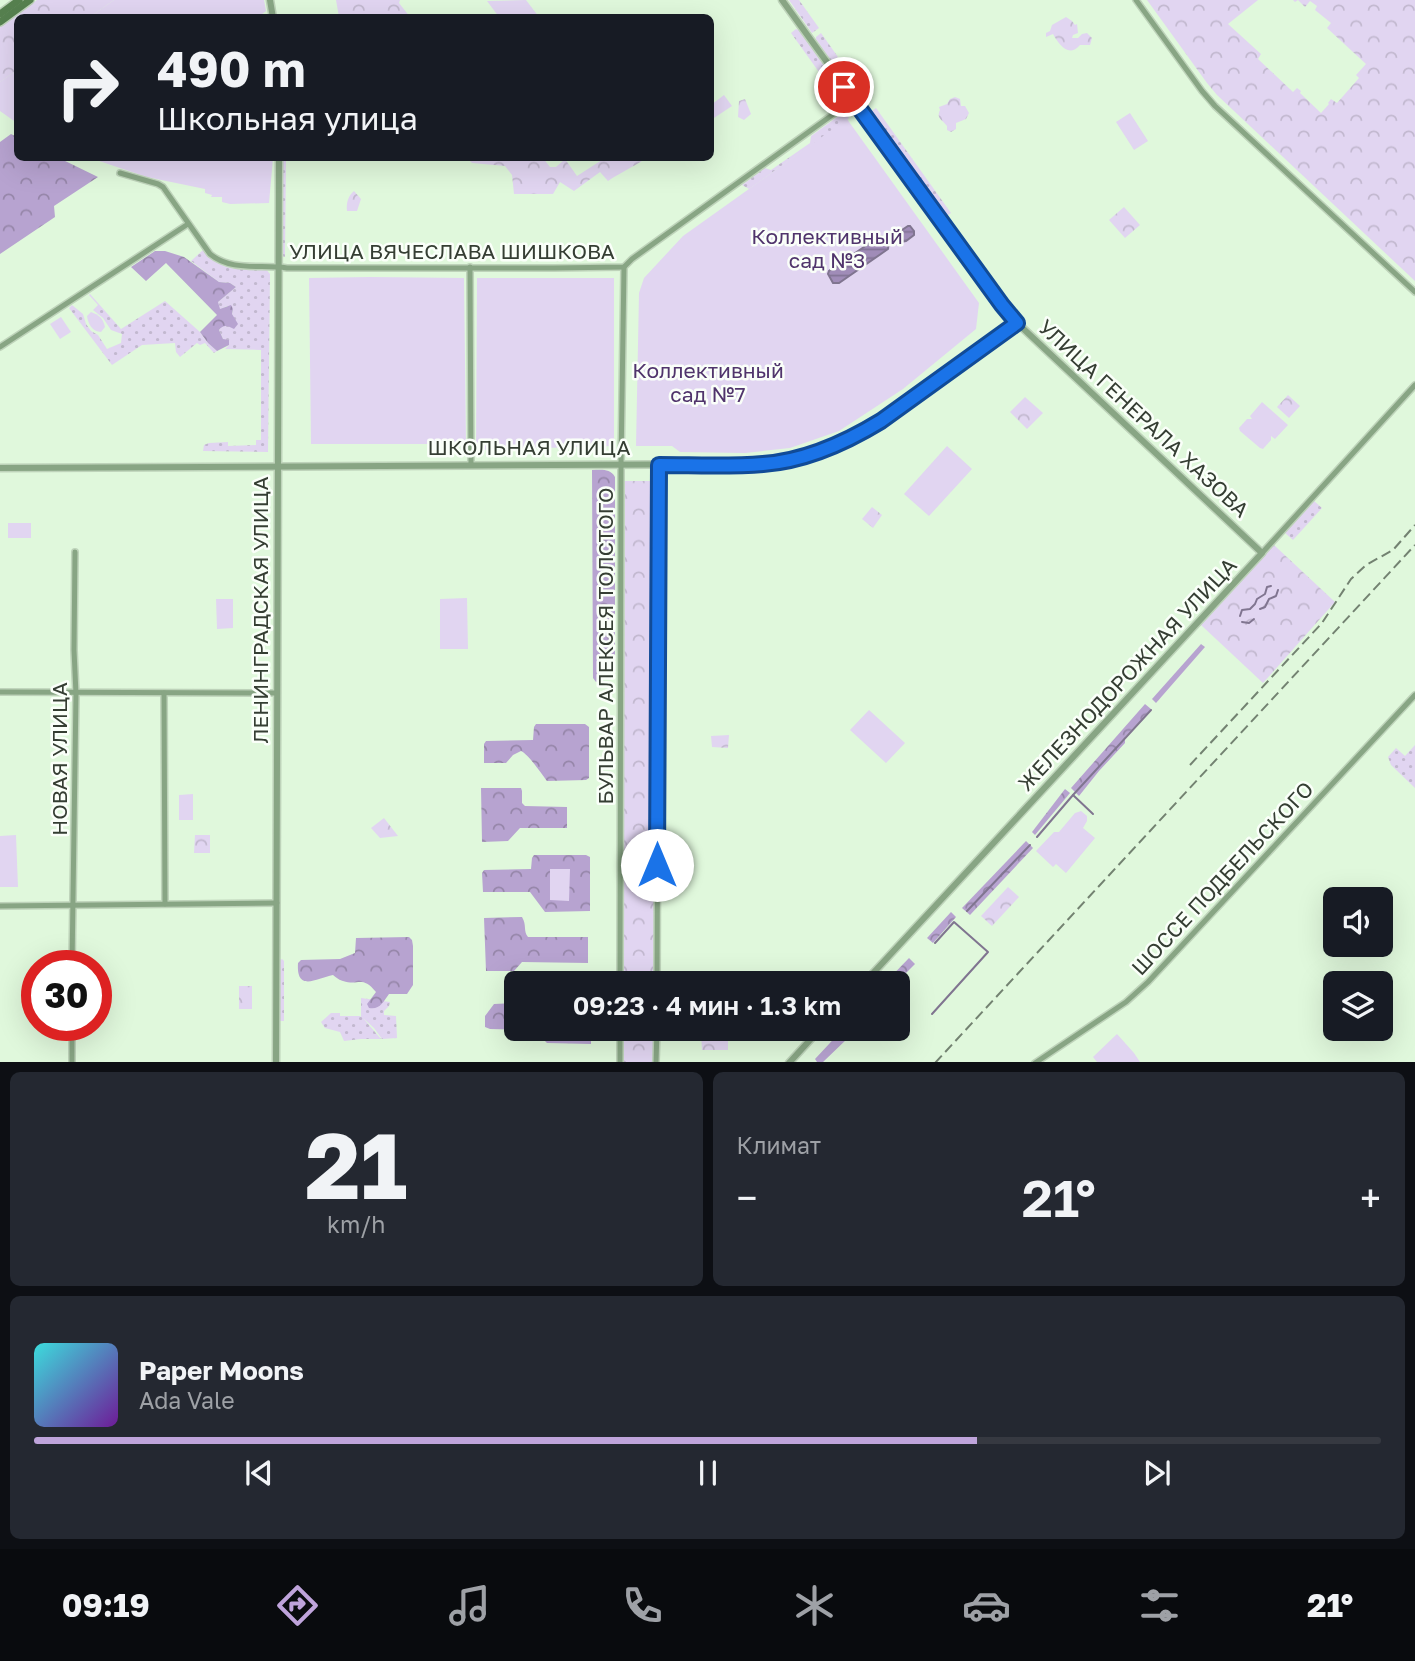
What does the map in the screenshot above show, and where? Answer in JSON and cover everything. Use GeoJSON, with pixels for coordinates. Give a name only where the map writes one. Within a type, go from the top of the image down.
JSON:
{"type":"FeatureCollection","features":[{"type":"Feature","properties":{"kind":"main road"},"geometry":{"type":"LineString","coordinates":[[0,14],[19,0]]}},
{"type":"Feature","properties":{"kind":"main road"},"geometry":{"type":"LineString","coordinates":[[0,22],[30,0]]}},
{"type":"Feature","properties":{"kind":"street","name":"УЛИЦА ГЕНЕРАЛА ХАЗОВА"},"geometry":{"type":"LineString","coordinates":[[782,0],[1017,323],[1262,553]]}},
{"type":"Feature","properties":{"kind":"street"},"geometry":{"type":"LineString","coordinates":[[1136,0],[1215,106],[1415,292]]}},
{"type":"Feature","properties":{"kind":"street","name":"УЛИЦА ВЯЧЕСЛАВА ШИШКОВА"},"geometry":{"type":"LineString","coordinates":[[120,173],[163,187],[204,247],[218,261],[237,266],[624,267],[853,100]]}},
{"type":"Feature","properties":{"kind":"street","name":"ЛЕНИНГРАДСКАЯ УЛИЦА"},"geometry":{"type":"LineString","coordinates":[[276,1062],[279,161]]}},
{"type":"Feature","properties":{"kind":"street"},"geometry":{"type":"LineString","coordinates":[[0,347],[188,224]]}},
{"type":"Feature","properties":{"kind":"street"},"geometry":{"type":"LineString","coordinates":[[470,267],[471,465]]}},
{"type":"Feature","properties":{"kind":"street","name":"БУЛЬВАР АЛЕКСЕЯ ТОЛСТОГО"},"geometry":{"type":"LineString","coordinates":[[620,971],[624,267]]}},
{"type":"Feature","properties":{"kind":"street","name":"ШКОЛЬНАЯ УЛИЦА"},"geometry":{"type":"LineString","coordinates":[[0,468],[763,464],[832,447],[861,433],[1017,323]]}},
{"type":"Feature","properties":{"kind":"street","name":"ЖЕЛЕЗНОДОРОЖНАЯ УЛИЦА"},"geometry":{"type":"LineString","coordinates":[[875,971],[1415,385]]}},
{"type":"Feature","properties":{"kind":"street"},"geometry":{"type":"LineString","coordinates":[[657,971],[659,465]]}},
{"type":"Feature","properties":{"kind":"street","name":"НОВАЯ УЛИЦА"},"geometry":{"type":"LineString","coordinates":[[72,950],[75,552]]}},
{"type":"Feature","properties":{"kind":"street"},"geometry":{"type":"LineString","coordinates":[[0,692],[277,693]]}},
{"type":"Feature","properties":{"kind":"street"},"geometry":{"type":"LineString","coordinates":[[164,693],[165,904]]}},
{"type":"Feature","properties":{"kind":"street","name":"ШОССЕ ПОДБЕЛЬСКОГО"},"geometry":{"type":"LineString","coordinates":[[1035,1062],[1126,1002],[1148,982],[1415,695]]}},
{"type":"Feature","properties":{"kind":"street"},"geometry":{"type":"LineString","coordinates":[[0,906],[277,903]]}},
{"type":"Feature","properties":{"kind":"street"},"geometry":{"type":"LineString","coordinates":[[72,1041],[72,1062]]}},
{"type":"Feature","properties":{"kind":"street"},"geometry":{"type":"LineString","coordinates":[[620,1041],[620,1062]]}},
{"type":"Feature","properties":{"kind":"street"},"geometry":{"type":"LineString","coordinates":[[656,1062],[657,1041]]}},
{"type":"Feature","properties":{"kind":"street"},"geometry":{"type":"LineString","coordinates":[[789,1062],[809,1041]]}},
{"type":"Feature","properties":{"kind":"green space"},"geometry":{"type":"Polygon","coordinates":[[[37,0],[114,0],[94,14],[17,14],[37,0]]]}},
{"type":"Feature","properties":{"kind":"green space"},"geometry":{"type":"Polygon","coordinates":[[[114,0],[264,0],[266,11],[262,14],[94,14],[114,0]]]}},
{"type":"Feature","properties":{"kind":"green space"},"geometry":{"type":"Polygon","coordinates":[[[336,0],[400,0],[399,3],[408,14],[338,14],[336,0]]]}},
{"type":"Feature","properties":{"kind":"green space"},"geometry":{"type":"Polygon","coordinates":[[[526,0],[537,14],[497,14],[487,1],[526,0]]]}},
{"type":"Feature","properties":{"kind":"green space"},"geometry":{"type":"Polygon","coordinates":[[[789,0],[799,0],[819,28],[812,33],[789,0]]]}},
{"type":"Feature","properties":{"kind":"green space"},"geometry":{"type":"Polygon","coordinates":[[[1147,0],[1258,0],[1228,24],[1261,54],[1258,59],[1293,92],[1297,88],[1301,91],[1321,113],[1331,99],[1337,103],[1359,78],[1356,75],[1366,64],[1327,28],[1331,23],[1315,10],[1317,6],[1310,1],[1305,7],[1298,0],[1415,0],[1415,281],[1217,95],[1147,0]]]}},
{"type":"Feature","properties":{"kind":"green space"},"geometry":{"type":"Polygon","coordinates":[[[14,16],[14,72],[0,82],[0,26],[14,16]]]}},
{"type":"Feature","properties":{"kind":"green space"},"geometry":{"type":"Polygon","coordinates":[[[1066,17],[1077,24],[1078,33],[1072,38],[1087,33],[1092,38],[1090,45],[1080,45],[1076,49],[1068,50],[1061,46],[1053,34],[1046,37],[1052,25],[1066,17]]]}},
{"type":"Feature","properties":{"kind":"green space"},"geometry":{"type":"Polygon","coordinates":[[[796,29],[840,88],[834,93],[791,33],[796,29]]]}},
{"type":"Feature","properties":{"kind":"green space"},"geometry":{"type":"Polygon","coordinates":[[[821,33],[838,57],[831,61],[816,39],[821,33]]]}},
{"type":"Feature","properties":{"kind":"green space"},"geometry":{"type":"Polygon","coordinates":[[[14,72],[14,121],[0,111],[0,82],[14,72]]]}},
{"type":"Feature","properties":{"kind":"green space"},"geometry":{"type":"Polygon","coordinates":[[[856,81],[871,101],[862,103],[849,85],[856,81]]]}},
{"type":"Feature","properties":{"kind":"green space"},"geometry":{"type":"Polygon","coordinates":[[[724,95],[732,106],[714,118],[714,103],[724,95]]]}},
{"type":"Feature","properties":{"kind":"green space"},"geometry":{"type":"Polygon","coordinates":[[[955,97],[960,99],[961,106],[965,106],[969,113],[966,119],[956,123],[956,129],[951,132],[939,117],[939,107],[955,97]]]}},
{"type":"Feature","properties":{"kind":"green space"},"geometry":{"type":"Polygon","coordinates":[[[745,99],[751,114],[744,120],[738,117],[739,101],[745,99]]]}},
{"type":"Feature","properties":{"kind":"green space"},"geometry":{"type":"Polygon","coordinates":[[[876,108],[951,213],[942,213],[869,113],[876,108]]]}},
{"type":"Feature","properties":{"kind":"green space"},"geometry":{"type":"Polygon","coordinates":[[[844,112],[849,118],[847,120],[749,189],[742,185],[765,168],[771,170],[810,143],[811,136],[844,112]]]}},
{"type":"Feature","properties":{"kind":"green space"},"geometry":{"type":"Polygon","coordinates":[[[1130,113],[1148,141],[1134,150],[1116,122],[1130,113]]]}},
{"type":"Feature","properties":{"kind":"green space","name":"Коллективный сад №3"},"geometry":{"type":"Polygon","coordinates":[[[847,119],[979,303],[976,329],[903,389],[839,431],[790,448],[745,453],[680,452],[672,446],[636,446],[639,293],[644,278],[683,236],[847,119]]]}},
{"type":"Feature","properties":{"kind":"green space"},"geometry":{"type":"Polygon","coordinates":[[[11,134],[14,136],[14,161],[65,161],[98,177],[54,206],[55,217],[0,254],[0,142],[11,134]]]}},
{"type":"Feature","properties":{"kind":"green space"},"geometry":{"type":"Polygon","coordinates":[[[877,138],[941,227],[938,229],[874,140],[877,138]]]}},
{"type":"Feature","properties":{"kind":"green space"},"geometry":{"type":"Polygon","coordinates":[[[99,161],[273,161],[269,203],[230,204],[222,202],[222,197],[211,197],[212,195],[205,193],[205,189],[147,177],[99,161]]]}},
{"type":"Feature","properties":{"kind":"green space"},"geometry":{"type":"Polygon","coordinates":[[[283,161],[286,161],[285,257],[282,256],[283,161]]]}},
{"type":"Feature","properties":{"kind":"green space"},"geometry":{"type":"Polygon","coordinates":[[[470,161],[545,161],[550,167],[556,167],[566,161],[577,176],[600,161],[641,161],[608,181],[600,172],[574,191],[560,182],[553,194],[514,194],[512,175],[505,166],[470,161]]]}},
{"type":"Feature","properties":{"kind":"green space"},"geometry":{"type":"Polygon","coordinates":[[[354,191],[361,199],[357,211],[347,211],[348,200],[354,191]]]}},
{"type":"Feature","properties":{"kind":"green space"},"geometry":{"type":"Polygon","coordinates":[[[1124,207],[1140,225],[1125,238],[1109,220],[1124,207]]]}},
{"type":"Feature","properties":{"kind":"green space"},"geometry":{"type":"Polygon","coordinates":[[[944,231],[984,288],[981,290],[941,233],[944,231]]]}},
{"type":"Feature","properties":{"kind":"green space"},"geometry":{"type":"Polygon","coordinates":[[[203,250],[217,263],[225,266],[266,269],[270,274],[268,452],[203,451],[204,445],[209,443],[228,442],[228,446],[256,445],[256,440],[261,440],[261,350],[225,349],[229,345],[219,330],[233,317],[233,309],[227,306],[219,310],[218,302],[236,287],[230,283],[219,282],[191,261],[203,250]]]}},
{"type":"Feature","properties":{"kind":"green space"},"geometry":{"type":"Polygon","coordinates":[[[155,251],[184,257],[219,282],[230,283],[236,287],[218,302],[220,309],[231,305],[232,314],[238,324],[234,329],[226,326],[219,330],[223,339],[229,340],[229,345],[217,351],[208,343],[200,332],[217,315],[166,263],[146,281],[131,267],[155,251]]]}},
{"type":"Feature","properties":{"kind":"green space"},"geometry":{"type":"Polygon","coordinates":[[[309,278],[464,278],[466,444],[311,444],[309,278]]]}},
{"type":"Feature","properties":{"kind":"green space","name":"Коллективный сад №7"},"geometry":{"type":"Polygon","coordinates":[[[477,278],[614,278],[614,446],[476,450],[477,278]]]}},
{"type":"Feature","properties":{"kind":"green space"},"geometry":{"type":"Polygon","coordinates":[[[90,294],[121,329],[165,301],[217,351],[214,353],[205,343],[197,343],[180,357],[175,343],[142,345],[112,365],[69,308],[72,305],[83,314],[86,324],[98,335],[107,349],[121,343],[122,334],[111,330],[93,310],[98,305],[90,294]]]}},
{"type":"Feature","properties":{"kind":"green space"},"geometry":{"type":"Polygon","coordinates":[[[91,312],[103,321],[105,327],[101,332],[89,324],[87,316],[91,312]]]}},
{"type":"Feature","properties":{"kind":"green space"},"geometry":{"type":"Polygon","coordinates":[[[61,317],[71,332],[60,339],[50,324],[61,317]]]}},
{"type":"Feature","properties":{"kind":"green space"},"geometry":{"type":"Polygon","coordinates":[[[1288,395],[1300,406],[1289,418],[1277,407],[1288,395]]]}},
{"type":"Feature","properties":{"kind":"green space"},"geometry":{"type":"Polygon","coordinates":[[[1025,397],[1043,413],[1027,429],[1010,412],[1025,397]]]}},
{"type":"Feature","properties":{"kind":"green space"},"geometry":{"type":"Polygon","coordinates":[[[1262,402],[1288,425],[1275,439],[1271,436],[1263,449],[1239,428],[1247,419],[1252,419],[1250,416],[1262,402]]]}},
{"type":"Feature","properties":{"kind":"green space"},"geometry":{"type":"Polygon","coordinates":[[[947,446],[972,469],[929,516],[904,494],[947,446]]]}},
{"type":"Feature","properties":{"kind":"green space"},"geometry":{"type":"Polygon","coordinates":[[[592,470],[608,471],[615,477],[615,669],[613,673],[596,682],[593,678],[592,470]]]}},
{"type":"Feature","properties":{"kind":"green space"},"geometry":{"type":"Polygon","coordinates":[[[625,481],[656,481],[654,971],[623,971],[625,481]]]}},
{"type":"Feature","properties":{"kind":"green space"},"geometry":{"type":"Polygon","coordinates":[[[1313,500],[1322,508],[1293,540],[1284,532],[1313,500]]]}},
{"type":"Feature","properties":{"kind":"green space"},"geometry":{"type":"Polygon","coordinates":[[[872,507],[882,515],[873,528],[862,519],[872,507]]]}},
{"type":"Feature","properties":{"kind":"green space"},"geometry":{"type":"Polygon","coordinates":[[[8,523],[31,523],[31,538],[8,538],[8,523]]]}},
{"type":"Feature","properties":{"kind":"green space"},"geometry":{"type":"Polygon","coordinates":[[[1274,545],[1335,602],[1263,683],[1201,625],[1274,545]]]}},
{"type":"Feature","properties":{"kind":"green space"},"geometry":{"type":"Polygon","coordinates":[[[467,598],[468,649],[440,649],[440,599],[467,598]]]}},
{"type":"Feature","properties":{"kind":"green space"},"geometry":{"type":"Polygon","coordinates":[[[216,599],[233,599],[233,628],[217,629],[216,599]]]}},
{"type":"Feature","properties":{"kind":"green space"},"geometry":{"type":"Polygon","coordinates":[[[1201,644],[1205,647],[1156,703],[1152,699],[1201,644]]]}},
{"type":"Feature","properties":{"kind":"green space"},"geometry":{"type":"Polygon","coordinates":[[[1145,704],[1151,709],[1125,737],[1125,743],[1079,796],[1071,788],[1145,704]]]}},
{"type":"Feature","properties":{"kind":"green space"},"geometry":{"type":"Polygon","coordinates":[[[869,710],[905,743],[886,763],[850,730],[869,710]]]}},
{"type":"Feature","properties":{"kind":"green space"},"geometry":{"type":"Polygon","coordinates":[[[536,724],[585,724],[589,727],[589,778],[547,781],[521,751],[506,763],[484,763],[486,741],[533,740],[536,724]]]}},
{"type":"Feature","properties":{"kind":"green space"},"geometry":{"type":"Polygon","coordinates":[[[729,735],[728,748],[712,747],[711,736],[729,735]]]}},
{"type":"Feature","properties":{"kind":"green space"},"geometry":{"type":"Polygon","coordinates":[[[1415,745],[1415,788],[1391,765],[1388,757],[1396,748],[1405,756],[1415,745]]]}},
{"type":"Feature","properties":{"kind":"green space"},"geometry":{"type":"Polygon","coordinates":[[[481,788],[521,788],[522,803],[525,806],[567,807],[567,828],[520,828],[508,841],[482,842],[481,788]]]}},
{"type":"Feature","properties":{"kind":"green space"},"geometry":{"type":"Polygon","coordinates":[[[1065,789],[1070,793],[1035,835],[1032,832],[1065,789]]]}},
{"type":"Feature","properties":{"kind":"green space"},"geometry":{"type":"Polygon","coordinates":[[[193,794],[193,820],[179,820],[179,795],[193,794]]]}},
{"type":"Feature","properties":{"kind":"green space"},"geometry":{"type":"Polygon","coordinates":[[[1081,811],[1087,816],[1083,828],[1095,838],[1066,873],[1056,864],[1053,867],[1036,851],[1054,832],[1059,832],[1075,813],[1081,811]]]}},
{"type":"Feature","properties":{"kind":"green space"},"geometry":{"type":"Polygon","coordinates":[[[384,818],[398,836],[380,838],[371,828],[384,818]]]}},
{"type":"Feature","properties":{"kind":"green space"},"geometry":{"type":"Polygon","coordinates":[[[16,835],[18,887],[0,887],[0,836],[16,835]]]}},
{"type":"Feature","properties":{"kind":"green space"},"geometry":{"type":"Polygon","coordinates":[[[195,835],[210,835],[210,853],[194,853],[195,835]]]}},
{"type":"Feature","properties":{"kind":"green space"},"geometry":{"type":"Polygon","coordinates":[[[1026,841],[1033,848],[970,915],[962,908],[1026,841]]]}},
{"type":"Feature","properties":{"kind":"green space"},"geometry":{"type":"Polygon","coordinates":[[[534,855],[590,857],[590,911],[545,912],[530,892],[483,892],[484,870],[531,869],[534,855]]]}},
{"type":"Feature","properties":{"kind":"green space"},"geometry":{"type":"Polygon","coordinates":[[[550,869],[570,869],[569,901],[550,900],[550,869]]]}},
{"type":"Feature","properties":{"kind":"green space"},"geometry":{"type":"Polygon","coordinates":[[[1008,887],[1019,897],[992,926],[981,916],[1008,887]]]}},
{"type":"Feature","properties":{"kind":"green space"},"geometry":{"type":"Polygon","coordinates":[[[951,912],[956,917],[933,943],[927,938],[951,912]]]}},
{"type":"Feature","properties":{"kind":"green space"},"geometry":{"type":"Polygon","coordinates":[[[522,917],[528,937],[588,937],[588,963],[522,962],[514,971],[486,971],[484,918],[522,917]]]}},
{"type":"Feature","properties":{"kind":"green space"},"geometry":{"type":"Polygon","coordinates":[[[409,937],[413,946],[413,985],[407,994],[389,994],[376,1008],[369,1008],[367,1004],[376,992],[364,982],[342,981],[333,975],[309,981],[300,978],[298,963],[301,960],[340,959],[355,953],[356,938],[409,937]]]}},
{"type":"Feature","properties":{"kind":"green space"},"geometry":{"type":"Polygon","coordinates":[[[909,958],[915,964],[908,971],[897,971],[909,958]]]}},
{"type":"Feature","properties":{"kind":"green space"},"geometry":{"type":"Polygon","coordinates":[[[282,959],[284,1021],[280,1021],[280,960],[282,959]]]}},
{"type":"Feature","properties":{"kind":"green space"},"geometry":{"type":"Polygon","coordinates":[[[239,986],[252,986],[252,1009],[239,1009],[239,986]]]}},
{"type":"Feature","properties":{"kind":"green space"},"geometry":{"type":"Polygon","coordinates":[[[361,998],[390,1002],[384,1015],[396,1016],[397,1038],[382,1039],[363,1018],[381,1039],[344,1041],[340,1032],[325,1028],[321,1022],[331,1013],[361,1017],[361,998]]]}},
{"type":"Feature","properties":{"kind":"green space"},"geometry":{"type":"Polygon","coordinates":[[[494,1004],[504,1004],[504,1029],[485,1027],[485,1016],[494,1004]]]}},
{"type":"Feature","properties":{"kind":"green space"},"geometry":{"type":"Polygon","coordinates":[[[1117,1034],[1140,1062],[1097,1062],[1093,1057],[1117,1034]]]}},
{"type":"Feature","properties":{"kind":"green space"},"geometry":{"type":"Polygon","coordinates":[[[545,1041],[591,1041],[591,1044],[545,1041]]]}},
{"type":"Feature","properties":{"kind":"green space"},"geometry":{"type":"Polygon","coordinates":[[[623,1041],[654,1041],[654,1062],[623,1062],[623,1041]]]}},
{"type":"Feature","properties":{"kind":"green space"},"geometry":{"type":"Polygon","coordinates":[[[701,1041],[728,1041],[728,1050],[702,1050],[701,1041]]]}},
{"type":"Feature","properties":{"kind":"green space"},"geometry":{"type":"Polygon","coordinates":[[[832,1041],[845,1041],[823,1062],[817,1062],[815,1059],[832,1041]]]}},
{"type":"Feature","properties":{"kind":"shaded area"},"geometry":{"type":"Polygon","coordinates":[[[908,226],[914,231],[914,235],[901,242],[896,234],[908,226]]]}},
{"type":"Feature","properties":{"kind":"shaded area"},"geometry":{"type":"Polygon","coordinates":[[[880,236],[887,241],[888,249],[839,283],[833,283],[829,271],[880,236]]]}},
{"type":"Feature","properties":{"kind":"waterway"},"geometry":{"type":"LineString","coordinates":[[1240,616],[1242,610],[1250,609],[1257,599],[1265,594],[1267,587],[1271,586]]}},
{"type":"Feature","properties":{"kind":"waterway"},"geometry":{"type":"LineString","coordinates":[[1260,609],[1276,596],[1278,590]]}},
{"type":"Feature","properties":{"kind":"waterway"},"geometry":{"type":"LineString","coordinates":[[1242,622],[1249,623],[1254,619]]}},
{"type":"Feature","properties":{"kind":"waterway"},"geometry":{"type":"LineString","coordinates":[[1037,837],[1151,710]]}},
{"type":"Feature","properties":{"kind":"waterway"},"geometry":{"type":"LineString","coordinates":[[1073,795],[1093,814]]}},
{"type":"Feature","properties":{"kind":"waterway"},"geometry":{"type":"LineString","coordinates":[[967,911],[1030,845]]}},
{"type":"Feature","properties":{"kind":"waterway"},"geometry":{"type":"LineString","coordinates":[[932,1014],[988,952],[954,922],[935,943]]}},
{"type":"Feature","properties":{"kind":"railway"},"geometry":{"type":"LineString","coordinates":[[1190,765],[1322,623],[1351,579],[1366,565],[1393,550],[1415,525]]}},
{"type":"Feature","properties":{"kind":"railway"},"geometry":{"type":"LineString","coordinates":[[936,1062],[1415,545]]}},
{"type":"Feature","properties":{"kind":"route"},"geometry":{"type":"LineString","coordinates":[[657,865],[659,465],[763,464],[780,462],[832,447],[881,421],[1017,323],[1007,313],[844,87]]}}]}
